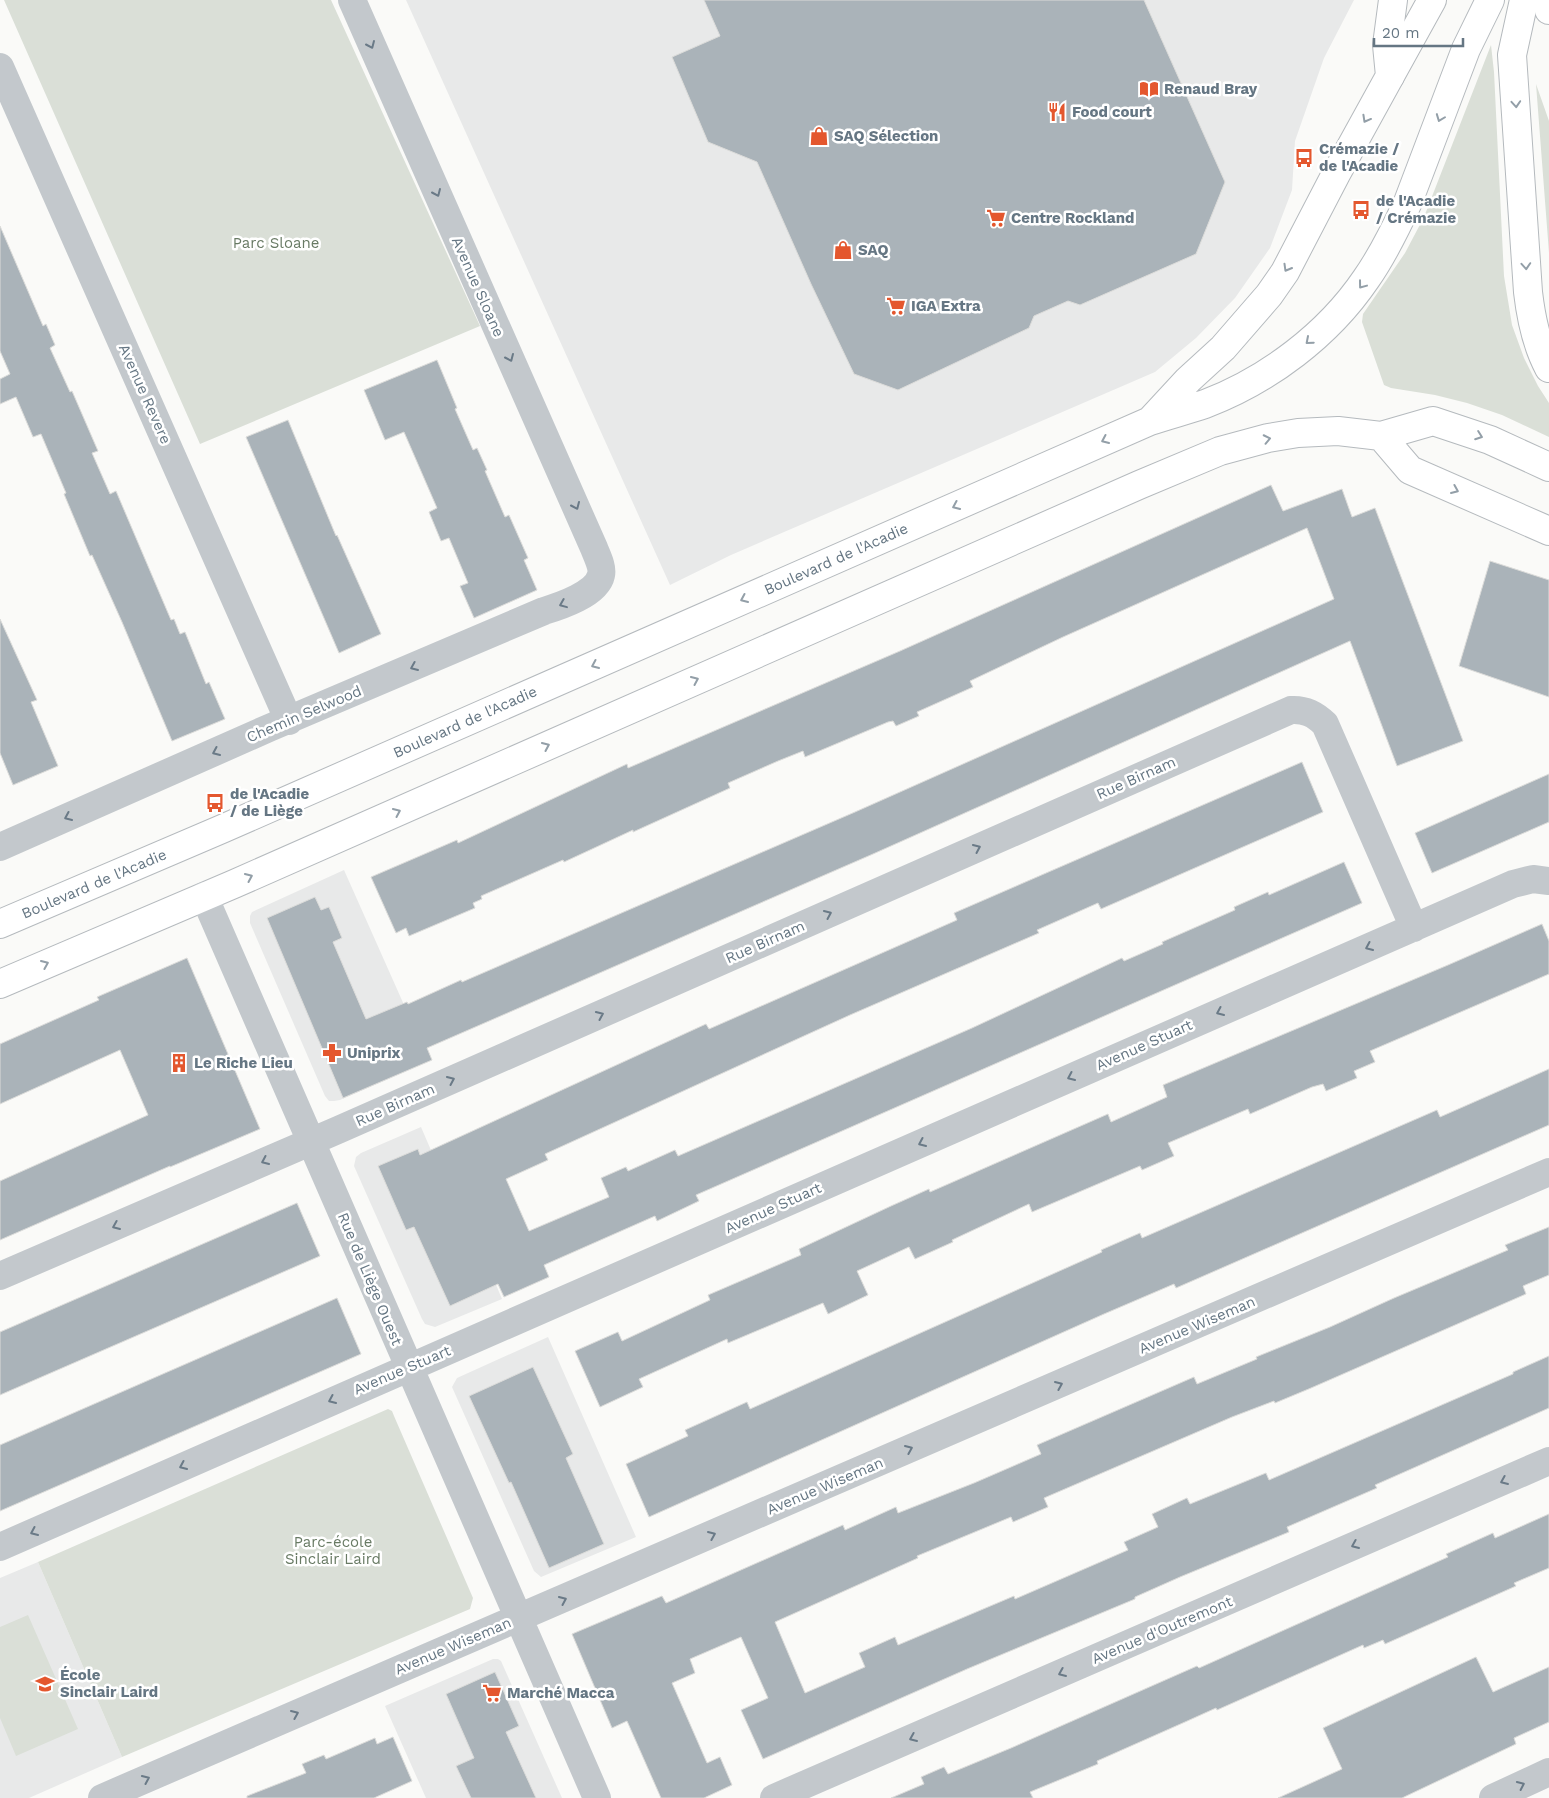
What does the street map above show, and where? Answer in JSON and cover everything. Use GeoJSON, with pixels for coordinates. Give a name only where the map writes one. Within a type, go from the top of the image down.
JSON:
{"type":"FeatureCollection","features":[{"type":"Feature","properties":{"kind":"main road"},"geometry":{"type":"LineString","coordinates":[[1390,76],[1387,45],[1393,0]]}},
{"type":"Feature","properties":{"kind":"main road"},"geometry":{"type":"LineString","coordinates":[[1150,421],[1188,380],[1223,348],[1269,295],[1285,272],[1336,174],[1432,0]]}},
{"type":"Feature","properties":{"kind":"main road"},"geometry":{"type":"LineString","coordinates":[[1524,0],[1512,55],[1528,292],[1531,318],[1537,341],[1549,368]]}},
{"type":"Feature","properties":{"kind":"main road"},"geometry":{"type":"LineString","coordinates":[[1547,0],[1549,10]]}},
{"type":"Feature","properties":{"kind":"main road","name":"Boulevard de l'Acadie"},"geometry":{"type":"LineString","coordinates":[[0,924],[238,822],[1150,421],[1205,404],[1244,386],[1266,373],[1318,333],[1358,290],[1377,262],[1399,223],[1466,49],[1487,4]]}},
{"type":"Feature","properties":{"kind":"main road"},"geometry":{"type":"LineString","coordinates":[[0,984],[1220,451],[1268,438],[1298,433],[1338,431],[1381,436],[1433,421],[1490,440],[1549,467]]}},
{"type":"Feature","properties":{"kind":"main road"},"geometry":{"type":"LineString","coordinates":[[1381,436],[1410,470],[1549,531]]}},
{"type":"Feature","properties":{"kind":"street","name":"Avenue Sloane"},"geometry":{"type":"LineString","coordinates":[[352,0],[596,553],[601,568],[601,575]]}},
{"type":"Feature","properties":{"kind":"street","name":"Avenue Revere"},"geometry":{"type":"LineString","coordinates":[[0,67],[288,721]]}},
{"type":"Feature","properties":{"kind":"street","name":"Chemin Selwood"},"geometry":{"type":"LineString","coordinates":[[0,847],[288,721],[568,602],[592,587],[601,575]]}},
{"type":"Feature","properties":{"kind":"street","name":"Rue Birnam"},"geometry":{"type":"LineString","coordinates":[[0,1276],[310,1142],[1292,710],[1314,714],[1325,724],[1414,928]]}},
{"type":"Feature","properties":{"kind":"street","name":"Avenue Stuart"},"geometry":{"type":"LineString","coordinates":[[0,1546],[1524,880],[1549,881]]}},
{"type":"Feature","properties":{"kind":"street","name":"Rue de Liège Ouest"},"geometry":{"type":"LineString","coordinates":[[204,896],[597,1798]]}},
{"type":"Feature","properties":{"kind":"street","name":"Avenue Wiseman"},"geometry":{"type":"LineString","coordinates":[[102,1798],[1549,1172]]}},
{"type":"Feature","properties":{"kind":"street","name":"Avenue d'Outremont"},"geometry":{"type":"LineString","coordinates":[[774,1798],[1549,1461]]}},
{"type":"Feature","properties":{"kind":"street"},"geometry":{"type":"LineString","coordinates":[[1493,1798],[1549,1772]]}},
{"type":"Feature","properties":{"kind":"shaded area"},"geometry":{"type":"Polygon","coordinates":[[[406,0],[1354,0],[1324,58],[1295,141],[1292,190],[1270,248],[1235,298],[1196,338],[1155,372],[731,555],[670,585],[406,0]]]}},
{"type":"Feature","properties":{"kind":"shaded area"},"geometry":{"type":"Polygon","coordinates":[[[344,870],[429,1061],[340,1100],[329,1101],[325,1096],[250,923],[250,916],[252,912],[344,870]]]}},
{"type":"Feature","properties":{"kind":"shaded area"},"geometry":{"type":"Polygon","coordinates":[[[421,1127],[455,1206],[462,1204],[502,1299],[435,1327],[425,1324],[422,1319],[354,1166],[356,1157],[361,1153],[421,1127]]]}},
{"type":"Feature","properties":{"kind":"shaded area"},"geometry":{"type":"Polygon","coordinates":[[[548,1337],[636,1537],[541,1577],[534,1571],[452,1387],[457,1378],[548,1337]]]}},
{"type":"Feature","properties":{"kind":"shaded area","name":"École Sinclair Laird"},"geometry":{"type":"Polygon","coordinates":[[[38,1562],[122,1757],[29,1798],[0,1798],[0,1578],[38,1562]]]}},
{"type":"Feature","properties":{"kind":"shaded area"},"geometry":{"type":"Polygon","coordinates":[[[493,1659],[501,1661],[562,1798],[426,1798],[385,1706],[493,1659]]]}},
{"type":"Feature","properties":{"kind":"green space","name":"Parc Sloane"},"geometry":{"type":"Polygon","coordinates":[[[4,0],[331,0],[480,326],[200,444],[4,0]]]}},
{"type":"Feature","properties":{"kind":"green space"},"geometry":{"type":"Polygon","coordinates":[[[1491,45],[1504,276],[1512,325],[1524,358],[1549,403],[1549,437],[1502,415],[1467,403],[1384,385],[1362,322],[1363,314],[1405,253],[1424,217],[1491,45]]]}},
{"type":"Feature","properties":{"kind":"green space"},"geometry":{"type":"Polygon","coordinates":[[[1536,84],[1549,121],[1549,253],[1536,84]]]}},
{"type":"Feature","properties":{"kind":"green space","name":"Parc-école Sinclair Laird"},"geometry":{"type":"Polygon","coordinates":[[[388,1409],[392,1411],[473,1598],[470,1609],[122,1757],[38,1562],[388,1409]]]}},
{"type":"Feature","properties":{"kind":"green space"},"geometry":{"type":"Polygon","coordinates":[[[28,1615],[78,1729],[16,1756],[0,1718],[0,1627],[28,1615]]]}},
{"type":"Feature","properties":{"kind":"building","name":"Centre Rockland"},"geometry":{"type":"Polygon","coordinates":[[[704,0],[1144,0],[1225,182],[1196,254],[1080,305],[1068,301],[1034,316],[1029,328],[898,390],[854,374],[811,284],[757,162],[708,142],[672,57],[720,36],[704,0]]]}},
{"type":"Feature","properties":{"kind":"building"},"geometry":{"type":"Polygon","coordinates":[[[0,226],[43,326],[46,324],[55,345],[50,348],[70,392],[72,391],[98,451],[92,453],[110,494],[116,491],[171,620],[174,619],[180,634],[185,632],[206,684],[209,682],[225,719],[172,741],[122,622],[92,555],[90,556],[41,434],[33,437],[16,397],[0,404],[0,379],[10,374],[0,351],[0,226]]]}},
{"type":"Feature","properties":{"kind":"building"},"geometry":{"type":"Polygon","coordinates":[[[437,360],[473,450],[477,448],[505,517],[509,515],[528,558],[524,560],[537,590],[474,618],[460,586],[468,583],[449,538],[441,541],[429,512],[437,508],[404,432],[385,440],[364,390],[437,360]]]}},
{"type":"Feature","properties":{"kind":"building"},"geometry":{"type":"Polygon","coordinates":[[[288,420],[336,536],[381,634],[339,653],[246,437],[288,420]]]}},
{"type":"Feature","properties":{"kind":"building"},"geometry":{"type":"Polygon","coordinates":[[[1271,485],[1283,511],[1342,489],[1352,517],[1375,508],[1463,741],[1397,766],[1350,641],[873,854],[427,1048],[432,1060],[343,1098],[267,918],[315,897],[321,910],[329,907],[342,938],[333,942],[366,1019],[407,1002],[408,1004],[461,980],[462,982],[855,812],[1334,599],[1307,528],[1063,637],[970,681],[973,687],[917,712],[919,716],[896,726],[893,721],[888,722],[805,757],[803,751],[778,761],[728,783],[730,788],[564,862],[563,860],[481,896],[482,899],[473,903],[475,908],[409,936],[406,928],[396,933],[371,877],[457,840],[458,843],[627,764],[628,768],[900,651],[1271,485]]]}},
{"type":"Feature","properties":{"kind":"building"},"geometry":{"type":"Polygon","coordinates":[[[1490,561],[1549,580],[1549,697],[1459,666],[1490,561]]]}},
{"type":"Feature","properties":{"kind":"building"},"geometry":{"type":"Polygon","coordinates":[[[0,619],[37,700],[31,702],[58,766],[13,785],[0,753],[0,619]]]}},
{"type":"Feature","properties":{"kind":"building"},"geometry":{"type":"Polygon","coordinates":[[[1302,762],[1323,812],[1101,909],[1098,903],[1037,930],[1039,933],[850,1015],[545,1154],[548,1160],[506,1179],[529,1231],[609,1197],[601,1178],[626,1167],[628,1171],[675,1150],[678,1156],[972,1028],[1122,958],[1124,961],[1163,944],[1162,942],[1235,910],[1234,907],[1268,892],[1269,895],[1344,862],[1362,903],[696,1195],[699,1201],[657,1221],[655,1216],[544,1265],[549,1277],[504,1297],[498,1284],[450,1306],[414,1227],[406,1230],[378,1166],[418,1149],[420,1155],[706,1024],[709,1029],[957,920],[954,913],[1302,762]]]}},
{"type":"Feature","properties":{"kind":"building"},"geometry":{"type":"Polygon","coordinates":[[[1549,774],[1549,822],[1432,873],[1415,833],[1549,774]]]}},
{"type":"Feature","properties":{"kind":"building"},"geometry":{"type":"Polygon","coordinates":[[[1542,924],[1549,941],[1549,974],[1370,1051],[1375,1062],[1354,1071],[1357,1078],[1326,1091],[1323,1084],[1312,1087],[1250,1114],[1248,1109],[1168,1143],[1174,1156],[1142,1170],[1140,1166],[1032,1212],[1029,1204],[915,1259],[909,1247],[857,1271],[868,1295],[828,1314],[823,1303],[728,1343],[727,1339],[639,1379],[643,1387],[600,1407],[575,1351],[618,1332],[622,1341],[710,1300],[708,1295],[801,1255],[799,1249],[891,1206],[929,1189],[930,1192],[1108,1114],[1111,1122],[1167,1097],[1163,1085],[1542,924]]]}},
{"type":"Feature","properties":{"kind":"building"},"geometry":{"type":"Polygon","coordinates":[[[187,958],[260,1129],[0,1240],[0,1181],[148,1115],[120,1050],[0,1104],[0,1044],[99,1000],[97,997],[187,958]]]}},
{"type":"Feature","properties":{"kind":"building"},"geometry":{"type":"Polygon","coordinates":[[[1549,1069],[1549,1125],[1176,1288],[1174,1284],[1104,1314],[649,1517],[626,1464],[688,1436],[685,1430],[747,1402],[750,1409],[1102,1252],[1101,1250],[1140,1233],[1142,1238],[1437,1110],[1440,1117],[1549,1069]]]}},
{"type":"Feature","properties":{"kind":"building"},"geometry":{"type":"Polygon","coordinates":[[[297,1203],[320,1256],[0,1395],[0,1332],[297,1203]]]}},
{"type":"Feature","properties":{"kind":"building"},"geometry":{"type":"Polygon","coordinates":[[[1549,1227],[1549,1275],[1523,1286],[1526,1294],[1311,1388],[1275,1403],[1274,1401],[1232,1417],[1044,1498],[1048,1507],[1013,1522],[1011,1517],[917,1556],[918,1558],[775,1622],[805,1693],[865,1667],[859,1653],[895,1637],[898,1645],[1014,1596],[1015,1599],[1128,1550],[1124,1542],[1158,1527],[1152,1514],[1187,1498],[1190,1504],[1266,1473],[1269,1480],[1513,1374],[1513,1372],[1549,1356],[1549,1408],[1375,1485],[1377,1488],[1287,1527],[1289,1532],[1180,1577],[1135,1597],[1135,1599],[967,1669],[763,1759],[741,1710],[768,1698],[741,1637],[690,1659],[695,1673],[672,1683],[707,1763],[720,1757],[732,1785],[704,1798],[661,1798],[627,1721],[612,1728],[572,1634],[662,1596],[666,1603],[843,1525],[845,1530],[896,1507],[898,1513],[974,1483],[1041,1454],[1037,1445],[1194,1377],[1197,1384],[1257,1359],[1256,1357],[1508,1250],[1505,1245],[1549,1227]]]}},
{"type":"Feature","properties":{"kind":"building"},"geometry":{"type":"Polygon","coordinates":[[[337,1298],[361,1354],[0,1511],[0,1445],[337,1298]]]}},
{"type":"Feature","properties":{"kind":"building"},"geometry":{"type":"Polygon","coordinates":[[[533,1367],[573,1454],[566,1458],[604,1544],[549,1568],[511,1482],[509,1483],[469,1396],[533,1367]]]}},
{"type":"Feature","properties":{"kind":"building"},"geometry":{"type":"Polygon","coordinates":[[[1549,1514],[1549,1568],[1514,1583],[1516,1586],[1385,1644],[1383,1640],[1364,1648],[1363,1645],[1097,1761],[1098,1764],[1030,1792],[1033,1798],[891,1798],[924,1784],[921,1777],[944,1767],[948,1774],[1011,1748],[1197,1666],[1199,1668],[1448,1557],[1446,1554],[1493,1533],[1495,1538],[1549,1514]]]}},
{"type":"Feature","properties":{"kind":"building"},"geometry":{"type":"Polygon","coordinates":[[[1476,1657],[1493,1692],[1549,1667],[1549,1722],[1514,1738],[1516,1744],[1402,1798],[1278,1798],[1342,1769],[1323,1728],[1476,1657]]]}},
{"type":"Feature","properties":{"kind":"building"},"geometry":{"type":"Polygon","coordinates":[[[495,1672],[519,1726],[506,1732],[536,1798],[471,1798],[456,1766],[474,1758],[446,1694],[495,1672]]]}},
{"type":"Feature","properties":{"kind":"building"},"geometry":{"type":"Polygon","coordinates":[[[393,1737],[412,1781],[374,1798],[247,1798],[247,1796],[306,1773],[302,1764],[324,1755],[326,1759],[375,1738],[377,1744],[393,1737]]]}},
{"type":"Feature","properties":{"kind":"place","name":"Renaud Bray"},"geometry":{"type":"Point","coordinates":[1149,89]}},
{"type":"Feature","properties":{"kind":"place","name":"Food court"},"geometry":{"type":"Point","coordinates":[1057,112]}},
{"type":"Feature","properties":{"kind":"place","name":"SAQ Sélection"},"geometry":{"type":"Point","coordinates":[819,136]}},
{"type":"Feature","properties":{"kind":"place","name":"Crémazie / de l'Acadie"},"geometry":{"type":"Point","coordinates":[1304,158]}},
{"type":"Feature","properties":{"kind":"place","name":"de l'Acadie / Crémazie"},"geometry":{"type":"Point","coordinates":[1361,210]}},
{"type":"Feature","properties":{"kind":"place","name":"Centre Rockland"},"geometry":{"type":"Point","coordinates":[996,218]}},
{"type":"Feature","properties":{"kind":"place","name":"SAQ"},"geometry":{"type":"Point","coordinates":[843,250]}},
{"type":"Feature","properties":{"kind":"place","name":"IGA Extra"},"geometry":{"type":"Point","coordinates":[896,306]}},
{"type":"Feature","properties":{"kind":"place","name":"de l'Acadie / de Liège"},"geometry":{"type":"Point","coordinates":[215,803]}},
{"type":"Feature","properties":{"kind":"place","name":"Uniprix"},"geometry":{"type":"Point","coordinates":[332,1053]}},
{"type":"Feature","properties":{"kind":"place","name":"Le Riche Lieu"},"geometry":{"type":"Point","coordinates":[179,1063]}},
{"type":"Feature","properties":{"kind":"place","name":"École Sinclair Laird"},"geometry":{"type":"Point","coordinates":[45,1684]}},
{"type":"Feature","properties":{"kind":"place","name":"Marché Macca"},"geometry":{"type":"Point","coordinates":[492,1693]}}]}
